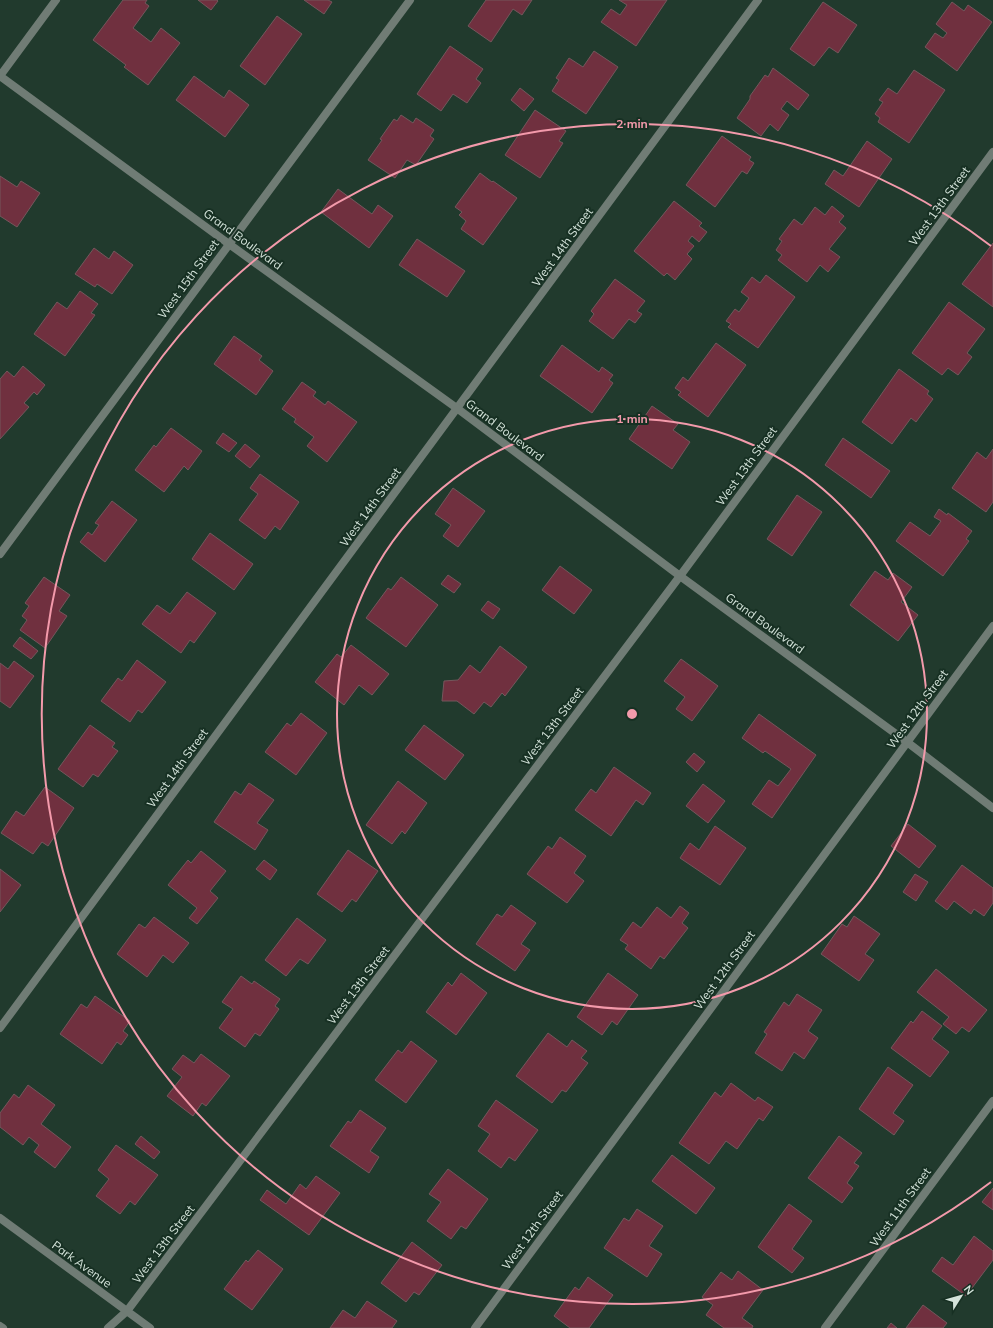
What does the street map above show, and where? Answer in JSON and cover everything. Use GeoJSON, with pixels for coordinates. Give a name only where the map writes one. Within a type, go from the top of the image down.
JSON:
{"type":"FeatureCollection","features":[{"type":"Feature","properties":{"kind":"street"},"geometry":{"type":"LineString","coordinates":[[0,76],[56,0]]}},
{"type":"Feature","properties":{"kind":"street","name":"West 15th Street"},"geometry":{"type":"LineString","coordinates":[[0,554],[410,0]]}},
{"type":"Feature","properties":{"kind":"street","name":"West 14th Street"},"geometry":{"type":"LineString","coordinates":[[0,1028],[458,409],[758,0]]}},
{"type":"Feature","properties":{"kind":"street","name":"Grand Boulevard"},"geometry":{"type":"LineString","coordinates":[[0,76],[229,244],[458,409],[680,576],[907,742],[993,808]]}},
{"type":"Feature","properties":{"kind":"street","name":"West 13th Street"},"geometry":{"type":"LineString","coordinates":[[108,1328],[127,1311],[680,576],[993,152]]}},
{"type":"Feature","properties":{"kind":"street","name":"West 12th Street"},"geometry":{"type":"LineString","coordinates":[[475,1328],[993,626]]}},
{"type":"Feature","properties":{"kind":"street","name":"West 11th Street"},"geometry":{"type":"LineString","coordinates":[[825,1328],[993,1101]]}},
{"type":"Feature","properties":{"kind":"street","name":"Park Avenue"},"geometry":{"type":"LineString","coordinates":[[0,1218],[150,1328]]}},
{"type":"Feature","properties":{"kind":"building"},"geometry":{"type":"Polygon","coordinates":[[[123,0],[147,0],[145,3],[149,6],[133,28],[151,42],[161,28],[180,43],[148,85],[124,67],[126,65],[93,40],[123,0]]]}},
{"type":"Feature","properties":{"kind":"building"},"geometry":{"type":"Polygon","coordinates":[[[198,0],[217,0],[218,1],[211,10],[198,0]]]}},
{"type":"Feature","properties":{"kind":"building"},"geometry":{"type":"Polygon","coordinates":[[[304,0],[328,0],[332,2],[324,14],[304,0]]]}},
{"type":"Feature","properties":{"kind":"building"},"geometry":{"type":"Polygon","coordinates":[[[486,0],[532,0],[522,15],[513,9],[491,42],[468,26],[486,0]]]}},
{"type":"Feature","properties":{"kind":"building"},"geometry":{"type":"Polygon","coordinates":[[[619,0],[667,0],[636,46],[601,22],[611,9],[620,15],[627,5],[619,0]]]}},
{"type":"Feature","properties":{"kind":"building"},"geometry":{"type":"Polygon","coordinates":[[[823,2],[857,25],[838,53],[829,47],[814,66],[790,49],[823,2]]]}},
{"type":"Feature","properties":{"kind":"building"},"geometry":{"type":"Polygon","coordinates":[[[952,2],[964,11],[968,5],[992,22],[957,71],[925,47],[935,33],[943,38],[947,33],[936,24],[952,2]]]}},
{"type":"Feature","properties":{"kind":"building"},"geometry":{"type":"Polygon","coordinates":[[[277,16],[302,34],[265,85],[240,66],[277,16]]]}},
{"type":"Feature","properties":{"kind":"building"},"geometry":{"type":"Polygon","coordinates":[[[450,46],[483,69],[476,79],[481,83],[467,103],[453,94],[441,111],[417,94],[450,46]]]}},
{"type":"Feature","properties":{"kind":"building"},"geometry":{"type":"Polygon","coordinates":[[[594,51],[618,67],[586,114],[552,91],[559,80],[556,78],[569,58],[583,67],[594,51]]]}},
{"type":"Feature","properties":{"kind":"building"},"geometry":{"type":"Polygon","coordinates":[[[773,68],[809,95],[798,110],[787,101],[781,109],[789,115],[778,131],[770,124],[761,136],[737,118],[765,75],[768,77],[773,68]]]}},
{"type":"Feature","properties":{"kind":"building"},"geometry":{"type":"Polygon","coordinates":[[[914,70],[945,90],[909,143],[878,122],[880,118],[875,114],[883,102],[879,100],[888,88],[897,94],[914,70]]]}},
{"type":"Feature","properties":{"kind":"building"},"geometry":{"type":"Polygon","coordinates":[[[194,76],[224,98],[229,90],[249,105],[225,137],[176,100],[194,76]]]}},
{"type":"Feature","properties":{"kind":"building"},"geometry":{"type":"Polygon","coordinates":[[[520,88],[534,99],[524,111],[511,100],[520,88]]]}},
{"type":"Feature","properties":{"kind":"building"},"geometry":{"type":"Polygon","coordinates":[[[535,110],[566,131],[559,141],[563,143],[540,178],[505,155],[535,110]]]}},
{"type":"Feature","properties":{"kind":"building"},"geometry":{"type":"Polygon","coordinates":[[[401,115],[413,123],[416,118],[434,130],[430,136],[434,139],[416,165],[407,160],[395,178],[368,160],[394,119],[397,121],[401,115]]]}},
{"type":"Feature","properties":{"kind":"building"},"geometry":{"type":"Polygon","coordinates":[[[722,136],[751,157],[749,160],[754,163],[747,174],[742,171],[715,207],[686,185],[722,136]]]}},
{"type":"Feature","properties":{"kind":"building"},"geometry":{"type":"Polygon","coordinates":[[[867,141],[892,159],[859,207],[825,184],[834,170],[843,176],[867,141]]]}},
{"type":"Feature","properties":{"kind":"building"},"geometry":{"type":"Polygon","coordinates":[[[480,173],[517,198],[483,245],[461,229],[466,221],[459,215],[462,212],[455,207],[480,173]]]}},
{"type":"Feature","properties":{"kind":"building"},"geometry":{"type":"Polygon","coordinates":[[[0,176],[17,187],[21,181],[40,193],[17,227],[0,216],[0,176]]]}},
{"type":"Feature","properties":{"kind":"building"},"geometry":{"type":"Polygon","coordinates":[[[338,189],[372,214],[378,205],[393,216],[369,248],[321,212],[338,189]]]}},
{"type":"Feature","properties":{"kind":"building"},"geometry":{"type":"Polygon","coordinates":[[[674,201],[702,223],[699,226],[707,232],[699,242],[692,236],[688,241],[694,246],[687,254],[692,259],[675,280],[667,273],[664,276],[634,251],[674,201]]]}},
{"type":"Feature","properties":{"kind":"building"},"geometry":{"type":"Polygon","coordinates":[[[832,206],[844,216],[839,222],[846,228],[829,249],[840,257],[828,272],[820,265],[807,282],[778,260],[782,255],[776,250],[782,241],[779,239],[794,219],[802,225],[815,207],[825,215],[832,206]]]}},
{"type":"Feature","properties":{"kind":"building"},"geometry":{"type":"Polygon","coordinates":[[[417,239],[465,271],[447,297],[399,265],[417,239]]]}},
{"type":"Feature","properties":{"kind":"building"},"geometry":{"type":"Polygon","coordinates":[[[993,243],[993,307],[962,284],[993,243]]]}},
{"type":"Feature","properties":{"kind":"building"},"geometry":{"type":"Polygon","coordinates":[[[94,248],[109,259],[114,251],[133,265],[112,294],[97,284],[95,287],[75,274],[94,248]]]}},
{"type":"Feature","properties":{"kind":"building"},"geometry":{"type":"Polygon","coordinates":[[[766,275],[795,297],[758,348],[728,327],[731,324],[726,321],[735,309],[739,312],[749,298],[741,292],[752,277],[760,283],[766,275]]]}},
{"type":"Feature","properties":{"kind":"building"},"geometry":{"type":"Polygon","coordinates":[[[615,279],[645,301],[637,311],[642,314],[635,323],[629,319],[613,339],[589,321],[594,314],[591,311],[615,279]]]}},
{"type":"Feature","properties":{"kind":"building"},"geometry":{"type":"Polygon","coordinates":[[[80,291],[98,304],[91,313],[95,315],[65,356],[34,334],[57,302],[67,309],[80,291]]]}},
{"type":"Feature","properties":{"kind":"building"},"geometry":{"type":"Polygon","coordinates":[[[949,302],[985,329],[967,353],[972,357],[958,375],[948,368],[942,375],[912,353],[949,302]]]}},
{"type":"Feature","properties":{"kind":"building"},"geometry":{"type":"Polygon","coordinates":[[[234,336],[262,356],[259,360],[273,371],[256,395],[214,364],[234,336]]]}},
{"type":"Feature","properties":{"kind":"building"},"geometry":{"type":"Polygon","coordinates":[[[716,343],[746,365],[708,417],[678,395],[681,392],[675,388],[683,377],[688,381],[716,343]]]}},
{"type":"Feature","properties":{"kind":"building"},"geometry":{"type":"Polygon","coordinates":[[[562,345],[599,372],[602,367],[613,375],[609,380],[613,383],[592,413],[540,376],[562,345]]]}},
{"type":"Feature","properties":{"kind":"building"},"geometry":{"type":"Polygon","coordinates":[[[23,366],[45,385],[37,395],[34,392],[24,403],[29,407],[0,439],[0,379],[7,371],[14,377],[23,366]]]}},
{"type":"Feature","properties":{"kind":"building"},"geometry":{"type":"Polygon","coordinates":[[[899,369],[929,391],[927,394],[933,399],[916,422],[911,418],[892,444],[862,422],[899,369]]]}},
{"type":"Feature","properties":{"kind":"building"},"geometry":{"type":"Polygon","coordinates":[[[302,382],[316,392],[313,396],[325,405],[328,401],[357,422],[327,462],[307,446],[314,437],[294,422],[296,419],[282,409],[302,382]]]}},
{"type":"Feature","properties":{"kind":"building"},"geometry":{"type":"Polygon","coordinates":[[[652,406],[678,424],[673,430],[690,442],[672,469],[629,439],[652,406]]]}},
{"type":"Feature","properties":{"kind":"building"},"geometry":{"type":"Polygon","coordinates":[[[171,428],[202,451],[188,470],[184,466],[164,492],[135,470],[154,445],[156,447],[171,428]]]}},
{"type":"Feature","properties":{"kind":"building"},"geometry":{"type":"Polygon","coordinates":[[[223,433],[237,443],[229,452],[216,443],[223,433]]]}},
{"type":"Feature","properties":{"kind":"building"},"geometry":{"type":"Polygon","coordinates":[[[843,438],[890,471],[871,498],[825,465],[843,438]]]}},
{"type":"Feature","properties":{"kind":"building"},"geometry":{"type":"Polygon","coordinates":[[[245,444],[260,456],[250,468],[235,456],[245,444]]]}},
{"type":"Feature","properties":{"kind":"building"},"geometry":{"type":"Polygon","coordinates":[[[993,449],[993,502],[986,512],[952,488],[977,452],[986,459],[993,449]]]}},
{"type":"Feature","properties":{"kind":"building"},"geometry":{"type":"Polygon","coordinates":[[[260,474],[299,502],[280,530],[275,526],[265,539],[239,520],[258,494],[250,488],[260,474]]]}},
{"type":"Feature","properties":{"kind":"building"},"geometry":{"type":"Polygon","coordinates":[[[453,488],[485,511],[458,547],[443,536],[451,525],[435,514],[453,488]]]}},
{"type":"Feature","properties":{"kind":"building"},"geometry":{"type":"Polygon","coordinates":[[[797,495],[822,512],[792,556],[767,539],[797,495]]]}},
{"type":"Feature","properties":{"kind":"building"},"geometry":{"type":"Polygon","coordinates":[[[112,501],[137,520],[105,562],[80,542],[88,532],[92,535],[99,525],[95,523],[112,501]]]}},
{"type":"Feature","properties":{"kind":"building"},"geometry":{"type":"Polygon","coordinates":[[[939,509],[947,515],[948,513],[972,531],[966,539],[969,541],[943,576],[896,541],[910,522],[930,536],[941,521],[934,517],[939,509]]]}},
{"type":"Feature","properties":{"kind":"building"},"geometry":{"type":"Polygon","coordinates":[[[210,533],[253,564],[234,590],[192,559],[210,533]]]}},
{"type":"Feature","properties":{"kind":"building"},"geometry":{"type":"Polygon","coordinates":[[[560,566],[592,590],[574,614],[542,590],[560,566]]]}},
{"type":"Feature","properties":{"kind":"building"},"geometry":{"type":"Polygon","coordinates":[[[875,571],[888,580],[893,573],[912,587],[901,602],[918,615],[898,641],[850,605],[875,571]]]}},
{"type":"Feature","properties":{"kind":"building"},"geometry":{"type":"Polygon","coordinates":[[[448,575],[461,584],[454,593],[441,584],[448,575]]]}},
{"type":"Feature","properties":{"kind":"building"},"geometry":{"type":"Polygon","coordinates":[[[44,577],[70,595],[59,611],[67,616],[45,648],[20,630],[27,620],[22,616],[29,606],[25,603],[44,577]]]}},
{"type":"Feature","properties":{"kind":"building"},"geometry":{"type":"Polygon","coordinates":[[[401,577],[438,605],[406,647],[366,618],[388,588],[391,590],[401,577]]]}},
{"type":"Feature","properties":{"kind":"building"},"geometry":{"type":"Polygon","coordinates":[[[187,592],[216,613],[194,643],[190,640],[181,653],[142,624],[157,605],[170,614],[187,592]]]}},
{"type":"Feature","properties":{"kind":"building"},"geometry":{"type":"Polygon","coordinates":[[[488,601],[500,609],[493,619],[481,610],[488,601]]]}},
{"type":"Feature","properties":{"kind":"building"},"geometry":{"type":"Polygon","coordinates":[[[20,637],[38,651],[31,659],[13,646],[20,637]]]}},
{"type":"Feature","properties":{"kind":"building"},"geometry":{"type":"Polygon","coordinates":[[[351,645],[389,674],[372,695],[359,685],[344,705],[315,682],[337,654],[341,657],[351,645]]]}},
{"type":"Feature","properties":{"kind":"building"},"geometry":{"type":"Polygon","coordinates":[[[500,646],[527,667],[505,696],[502,693],[491,707],[484,702],[474,714],[457,701],[442,701],[444,681],[458,680],[470,665],[480,673],[500,646]]]}},
{"type":"Feature","properties":{"kind":"building"},"geometry":{"type":"Polygon","coordinates":[[[681,659],[718,686],[692,721],[676,709],[685,697],[664,681],[681,659]]]}},
{"type":"Feature","properties":{"kind":"building"},"geometry":{"type":"Polygon","coordinates":[[[137,660],[166,682],[142,713],[138,710],[130,722],[101,701],[118,678],[122,681],[137,660]]]}},
{"type":"Feature","properties":{"kind":"building"},"geometry":{"type":"Polygon","coordinates":[[[14,661],[34,676],[10,708],[0,701],[0,663],[8,669],[14,661]]]}},
{"type":"Feature","properties":{"kind":"building"},"geometry":{"type":"Polygon","coordinates":[[[301,713],[327,733],[296,775],[265,752],[287,723],[291,726],[301,713]]]}},
{"type":"Feature","properties":{"kind":"building"},"geometry":{"type":"Polygon","coordinates":[[[759,714],[816,755],[772,818],[752,804],[769,780],[778,786],[791,769],[765,751],[763,753],[742,738],[759,714]]]}},
{"type":"Feature","properties":{"kind":"building"},"geometry":{"type":"Polygon","coordinates":[[[90,725],[115,743],[112,747],[118,751],[98,777],[93,774],[83,787],[58,769],[90,725]]]}},
{"type":"Feature","properties":{"kind":"building"},"geometry":{"type":"Polygon","coordinates":[[[424,725],[464,755],[445,780],[405,750],[424,725]]]}},
{"type":"Feature","properties":{"kind":"building"},"geometry":{"type":"Polygon","coordinates":[[[694,753],[705,762],[697,772],[686,762],[694,753]]]}},
{"type":"Feature","properties":{"kind":"building"},"geometry":{"type":"Polygon","coordinates":[[[614,767],[651,793],[643,805],[636,800],[611,836],[575,810],[591,789],[596,793],[614,767]]]}},
{"type":"Feature","properties":{"kind":"building"},"geometry":{"type":"Polygon","coordinates":[[[398,781],[427,803],[405,834],[402,831],[392,844],[366,825],[398,781]]]}},
{"type":"Feature","properties":{"kind":"building"},"geometry":{"type":"Polygon","coordinates":[[[249,783],[274,800],[257,823],[268,830],[255,850],[214,822],[235,791],[241,795],[249,783]]]}},
{"type":"Feature","properties":{"kind":"building"},"geometry":{"type":"Polygon","coordinates":[[[703,784],[725,801],[708,823],[686,806],[703,784]]]}},
{"type":"Feature","properties":{"kind":"building"},"geometry":{"type":"Polygon","coordinates":[[[45,787],[74,808],[48,846],[42,842],[33,854],[1,833],[16,811],[24,816],[45,787]]]}},
{"type":"Feature","properties":{"kind":"building"},"geometry":{"type":"Polygon","coordinates":[[[908,824],[936,846],[919,868],[891,846],[908,824]]]}},
{"type":"Feature","properties":{"kind":"building"},"geometry":{"type":"Polygon","coordinates":[[[715,826],[746,848],[720,885],[680,858],[690,843],[699,850],[715,826]]]}},
{"type":"Feature","properties":{"kind":"building"},"geometry":{"type":"Polygon","coordinates":[[[560,837],[586,856],[574,873],[584,881],[567,903],[527,874],[548,846],[552,849],[560,837]]]}},
{"type":"Feature","properties":{"kind":"building"},"geometry":{"type":"Polygon","coordinates":[[[348,850],[378,871],[356,902],[352,899],[342,912],[317,894],[348,850]]]}},
{"type":"Feature","properties":{"kind":"building"},"geometry":{"type":"Polygon","coordinates":[[[201,851],[226,871],[210,891],[218,898],[197,924],[189,918],[197,908],[168,885],[188,860],[191,863],[201,851]]]}},
{"type":"Feature","properties":{"kind":"building"},"geometry":{"type":"Polygon","coordinates":[[[264,860],[277,870],[270,880],[256,869],[264,860]]]}},
{"type":"Feature","properties":{"kind":"building"},"geometry":{"type":"Polygon","coordinates":[[[962,865],[993,888],[993,903],[984,916],[974,909],[971,914],[954,901],[947,910],[935,901],[962,865]]]}},
{"type":"Feature","properties":{"kind":"building"},"geometry":{"type":"Polygon","coordinates":[[[0,869],[21,885],[0,912],[0,869]]]}},
{"type":"Feature","properties":{"kind":"building"},"geometry":{"type":"Polygon","coordinates":[[[915,874],[928,882],[916,901],[903,892],[915,874]]]}},
{"type":"Feature","properties":{"kind":"building"},"geometry":{"type":"Polygon","coordinates":[[[511,905],[536,923],[521,944],[530,950],[515,971],[476,944],[497,914],[502,917],[511,905]]]}},
{"type":"Feature","properties":{"kind":"building"},"geometry":{"type":"Polygon","coordinates":[[[680,906],[689,913],[682,923],[688,928],[664,959],[660,956],[651,969],[625,949],[628,945],[620,940],[633,922],[641,928],[657,907],[671,918],[680,906]]]}},
{"type":"Feature","properties":{"kind":"building"},"geometry":{"type":"Polygon","coordinates":[[[854,916],[880,934],[865,954],[874,960],[859,981],[821,954],[842,924],[847,927],[854,916]]]}},
{"type":"Feature","properties":{"kind":"building"},"geometry":{"type":"Polygon","coordinates":[[[154,917],[189,943],[173,963],[163,955],[147,977],[117,954],[139,924],[145,928],[154,917]]]}},
{"type":"Feature","properties":{"kind":"building"},"geometry":{"type":"Polygon","coordinates":[[[297,918],[326,940],[308,964],[300,959],[286,976],[265,960],[297,918]]]}},
{"type":"Feature","properties":{"kind":"building"},"geometry":{"type":"Polygon","coordinates":[[[936,969],[987,1010],[969,1032],[962,1027],[956,1034],[943,1024],[949,1017],[917,992],[936,969]]]}},
{"type":"Feature","properties":{"kind":"building"},"geometry":{"type":"Polygon","coordinates":[[[461,973],[487,993],[456,1035],[426,1012],[448,982],[452,986],[461,973]]]}},
{"type":"Feature","properties":{"kind":"building"},"geometry":{"type":"Polygon","coordinates":[[[608,973],[638,995],[617,1025],[612,1021],[602,1035],[577,1017],[608,973]]]}},
{"type":"Feature","properties":{"kind":"building"},"geometry":{"type":"Polygon","coordinates":[[[241,976],[252,984],[254,981],[280,999],[275,1006],[279,1009],[260,1036],[255,1033],[245,1047],[219,1028],[233,1009],[222,1002],[241,976]]]}},
{"type":"Feature","properties":{"kind":"building"},"geometry":{"type":"Polygon","coordinates":[[[797,994],[822,1010],[808,1031],[818,1038],[804,1059],[794,1052],[782,1071],[755,1053],[767,1034],[764,1032],[784,1002],[789,1006],[797,994]]]}},
{"type":"Feature","properties":{"kind":"building"},"geometry":{"type":"Polygon","coordinates":[[[95,996],[130,1021],[123,1031],[128,1035],[121,1045],[117,1042],[102,1064],[60,1034],[81,1004],[87,1008],[95,996]]]}},
{"type":"Feature","properties":{"kind":"building"},"geometry":{"type":"Polygon","coordinates":[[[922,1011],[942,1026],[932,1039],[949,1052],[930,1077],[891,1048],[911,1021],[913,1023],[922,1011]]]}},
{"type":"Feature","properties":{"kind":"building"},"geometry":{"type":"Polygon","coordinates":[[[548,1033],[567,1047],[572,1040],[587,1051],[581,1058],[588,1063],[566,1092],[562,1090],[552,1103],[516,1076],[548,1033]]]}},
{"type":"Feature","properties":{"kind":"building"},"geometry":{"type":"Polygon","coordinates":[[[411,1041],[437,1061],[406,1103],[375,1080],[398,1050],[402,1053],[411,1041]]]}},
{"type":"Feature","properties":{"kind":"building"},"geometry":{"type":"Polygon","coordinates":[[[201,1054],[230,1076],[206,1106],[202,1103],[193,1116],[167,1096],[182,1077],[172,1069],[183,1055],[194,1063],[201,1054]]]}},
{"type":"Feature","properties":{"kind":"building"},"geometry":{"type":"Polygon","coordinates":[[[888,1067],[913,1085],[893,1113],[904,1121],[894,1135],[859,1109],[888,1067]]]}},
{"type":"Feature","properties":{"kind":"building"},"geometry":{"type":"Polygon","coordinates":[[[731,1083],[755,1101],[758,1097],[773,1107],[763,1121],[759,1118],[737,1149],[726,1141],[709,1164],[679,1143],[715,1092],[721,1097],[731,1083]]]}},
{"type":"Feature","properties":{"kind":"building"},"geometry":{"type":"Polygon","coordinates":[[[28,1085],[55,1105],[41,1124],[71,1147],[55,1168],[34,1152],[39,1145],[29,1137],[23,1145],[0,1127],[0,1113],[14,1094],[19,1098],[28,1085]]]}},
{"type":"Feature","properties":{"kind":"building"},"geometry":{"type":"Polygon","coordinates":[[[496,1100],[538,1130],[515,1161],[509,1157],[501,1168],[478,1151],[490,1134],[478,1126],[496,1100]]]}},
{"type":"Feature","properties":{"kind":"building"},"geometry":{"type":"Polygon","coordinates":[[[360,1110],[386,1128],[370,1151],[379,1157],[369,1173],[330,1146],[348,1121],[351,1123],[360,1110]]]}},
{"type":"Feature","properties":{"kind":"building"},"geometry":{"type":"Polygon","coordinates":[[[141,1136],[160,1152],[154,1159],[135,1144],[141,1136]]]}},
{"type":"Feature","properties":{"kind":"building"},"geometry":{"type":"Polygon","coordinates":[[[839,1136],[862,1153],[854,1163],[859,1166],[847,1183],[853,1188],[842,1203],[808,1178],[839,1136]]]}},
{"type":"Feature","properties":{"kind":"building"},"geometry":{"type":"Polygon","coordinates":[[[116,1145],[158,1175],[135,1205],[130,1201],[120,1214],[96,1196],[109,1179],[98,1170],[116,1145]]]}},
{"type":"Feature","properties":{"kind":"building"},"geometry":{"type":"Polygon","coordinates":[[[672,1155],[715,1188],[696,1214],[652,1181],[672,1155]]]}},
{"type":"Feature","properties":{"kind":"building"},"geometry":{"type":"Polygon","coordinates":[[[448,1169],[488,1199],[466,1229],[461,1226],[451,1239],[427,1221],[441,1202],[429,1194],[448,1169]]]}},
{"type":"Feature","properties":{"kind":"building"},"geometry":{"type":"Polygon","coordinates":[[[316,1176],[340,1193],[309,1235],[260,1200],[267,1190],[286,1204],[300,1184],[306,1189],[316,1176]]]}},
{"type":"Feature","properties":{"kind":"building"},"geometry":{"type":"Polygon","coordinates":[[[993,1188],[993,1210],[982,1202],[993,1188]]]}},
{"type":"Feature","properties":{"kind":"building"},"geometry":{"type":"Polygon","coordinates":[[[789,1204],[812,1221],[792,1249],[804,1258],[792,1273],[758,1247],[789,1204]]]}},
{"type":"Feature","properties":{"kind":"building"},"geometry":{"type":"Polygon","coordinates":[[[637,1209],[663,1226],[649,1246],[662,1254],[647,1277],[604,1248],[624,1218],[629,1221],[637,1209]]]}},
{"type":"Feature","properties":{"kind":"building"},"geometry":{"type":"Polygon","coordinates":[[[974,1236],[993,1251],[993,1260],[966,1296],[932,1271],[942,1257],[953,1265],[974,1236]]]}},
{"type":"Feature","properties":{"kind":"building"},"geometry":{"type":"Polygon","coordinates":[[[412,1242],[442,1265],[419,1295],[414,1292],[406,1302],[381,1283],[412,1242]]]}},
{"type":"Feature","properties":{"kind":"building"},"geometry":{"type":"Polygon","coordinates":[[[258,1250],[283,1269],[252,1310],[224,1289],[246,1260],[248,1262],[258,1250]]]}},
{"type":"Feature","properties":{"kind":"building"},"geometry":{"type":"Polygon","coordinates":[[[738,1271],[763,1290],[742,1318],[753,1326],[752,1328],[724,1328],[706,1315],[713,1305],[702,1297],[721,1272],[732,1280],[738,1271]]]}},
{"type":"Feature","properties":{"kind":"building"},"geometry":{"type":"Polygon","coordinates":[[[588,1277],[613,1295],[589,1328],[570,1328],[554,1316],[575,1287],[579,1290],[588,1277]]]}},
{"type":"Feature","properties":{"kind":"building"},"geometry":{"type":"Polygon","coordinates":[[[367,1301],[397,1321],[392,1328],[330,1328],[343,1310],[355,1318],[367,1301]]]}},
{"type":"Feature","properties":{"kind":"building"},"geometry":{"type":"Polygon","coordinates":[[[923,1305],[947,1323],[943,1328],[906,1328],[923,1305]]]}},
{"type":"Feature","properties":{"kind":"building"},"geometry":{"type":"Polygon","coordinates":[[[891,1323],[897,1328],[887,1328],[891,1323]]]}}]}
